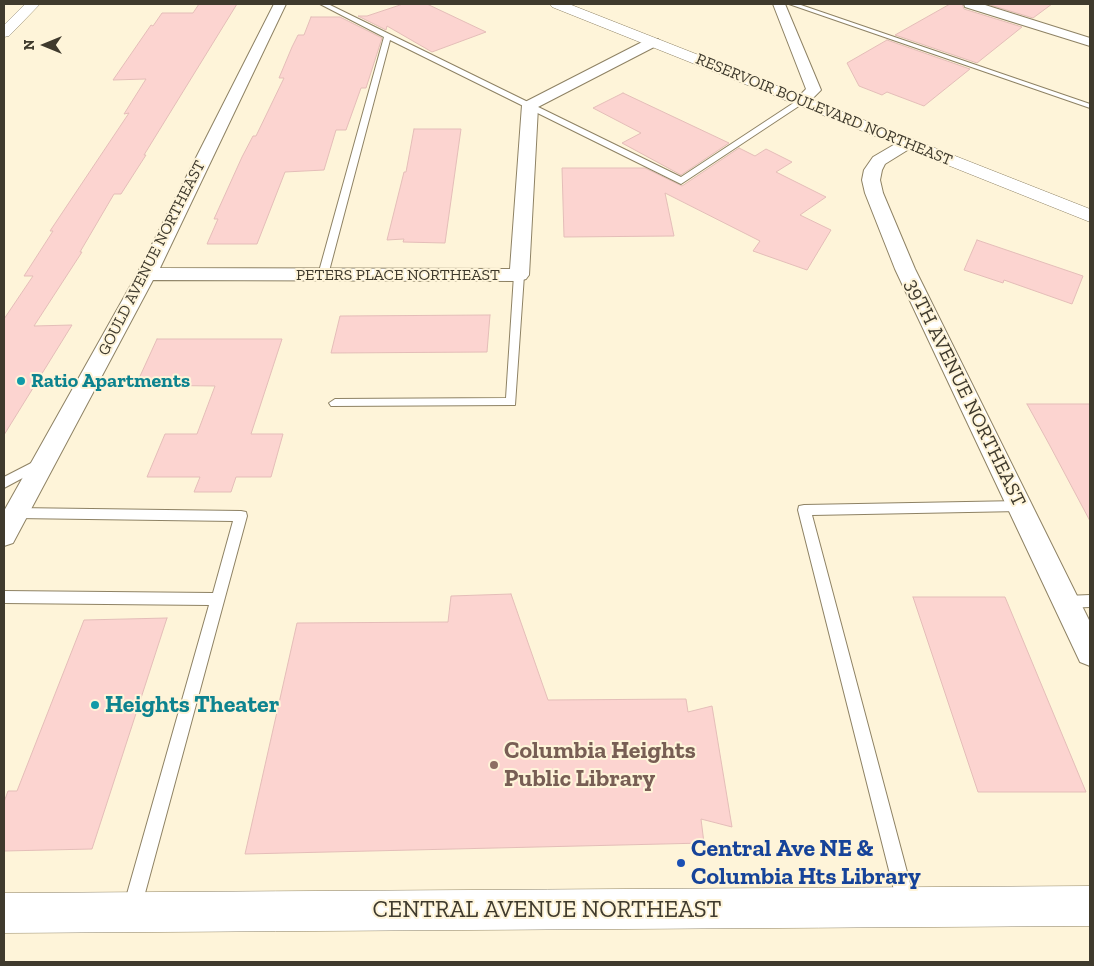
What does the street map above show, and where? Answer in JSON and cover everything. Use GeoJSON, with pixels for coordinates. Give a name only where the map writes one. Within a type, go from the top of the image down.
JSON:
{"type":"FeatureCollection","features":[{"type":"Feature","properties":{"kind":"street"},"geometry":{"type":"LineString","coordinates":[[4,33],[33,4]]}},
{"type":"Feature","properties":{"kind":"street","name":"GOULD AVENUE NORTHEAST"},"geometry":{"type":"LineString","coordinates":[[4,535],[147,274],[280,4]]}},
{"type":"Feature","properties":{"kind":"street","name":"RESERVOIR BOULEVARD NORTHEAST"},"geometry":{"type":"LineString","coordinates":[[556,4],[1090,216]]}},
{"type":"Feature","properties":{"kind":"street"},"geometry":{"type":"LineString","coordinates":[[779,4],[814,90],[801,102]]}},
{"type":"Feature","properties":{"kind":"street"},"geometry":{"type":"LineString","coordinates":[[970,4],[1090,42]]}},
{"type":"Feature","properties":{"kind":"street"},"geometry":{"type":"LineString","coordinates":[[530,105],[653,42]]}},
{"type":"Feature","properties":{"kind":"street","name":"PETERS PLACE NORTHEAST"},"geometry":{"type":"LineString","coordinates":[[147,274],[519,276],[530,105]]}},
{"type":"Feature","properties":{"kind":"street","name":"39TH AVENUE NORTHEAST"},"geometry":{"type":"LineString","coordinates":[[908,143],[879,161],[873,170],[871,180],[874,193],[905,269],[1090,652]]}},
{"type":"Feature","properties":{"kind":"street","name":"CENTRAL AVENUE NORTHEAST"},"geometry":{"type":"LineString","coordinates":[[4,913],[1090,906]]}},
{"type":"Feature","properties":{"kind":"lane"},"geometry":{"type":"LineString","coordinates":[[323,4],[388,38],[530,105],[681,181],[801,102]]}},
{"type":"Feature","properties":{"kind":"lane"},"geometry":{"type":"LineString","coordinates":[[792,4],[1090,106]]}},
{"type":"Feature","properties":{"kind":"lane"},"geometry":{"type":"LineString","coordinates":[[323,275],[388,38]]}},
{"type":"Feature","properties":{"kind":"lane"},"geometry":{"type":"LineString","coordinates":[[334,403],[511,402],[519,276]]}},
{"type":"Feature","properties":{"kind":"lane"},"geometry":{"type":"LineString","coordinates":[[4,483],[45,461]]}},
{"type":"Feature","properties":{"kind":"lane"},"geometry":{"type":"LineString","coordinates":[[907,907],[804,510],[1020,506]]}},
{"type":"Feature","properties":{"kind":"lane"},"geometry":{"type":"LineString","coordinates":[[16,513],[241,516],[130,913]]}},
{"type":"Feature","properties":{"kind":"lane"},"geometry":{"type":"LineString","coordinates":[[4,597],[218,599]]}},
{"type":"Feature","properties":{"kind":"lane"},"geometry":{"type":"LineString","coordinates":[[1066,602],[1090,602]]}},
{"type":"Feature","properties":{"kind":"building"},"geometry":{"type":"Polygon","coordinates":[[[199,4],[237,4],[144,155],[146,155],[121,194],[114,194],[80,252],[82,252],[34,326],[72,325],[4,435],[4,319],[33,276],[24,276],[53,231],[50,231],[129,113],[124,114],[146,79],[113,80],[151,25],[153,26],[162,13],[193,13],[199,4]]]}},
{"type":"Feature","properties":{"kind":"building"},"geometry":{"type":"Polygon","coordinates":[[[403,4],[427,4],[486,32],[432,52],[387,26],[386,30],[358,16],[367,16],[403,4]]]}},
{"type":"Feature","properties":{"kind":"building"},"geometry":{"type":"Polygon","coordinates":[[[950,4],[962,4],[964,9],[1022,27],[977,63],[895,35],[950,4]]]}},
{"type":"Feature","properties":{"kind":"building"},"geometry":{"type":"Polygon","coordinates":[[[987,4],[1052,4],[1033,18],[987,4]]]}},
{"type":"Feature","properties":{"kind":"building"},"geometry":{"type":"Polygon","coordinates":[[[311,17],[340,17],[382,38],[366,88],[361,88],[346,130],[336,130],[324,170],[285,172],[257,244],[207,244],[218,219],[214,219],[242,157],[253,136],[256,136],[284,78],[279,78],[292,47],[298,35],[304,35],[311,17]]]}},
{"type":"Feature","properties":{"kind":"building"},"geometry":{"type":"Polygon","coordinates":[[[887,40],[970,69],[924,106],[887,92],[882,95],[859,86],[847,63],[887,40]]]}},
{"type":"Feature","properties":{"kind":"building"},"geometry":{"type":"Polygon","coordinates":[[[623,93],[729,143],[681,175],[622,143],[641,133],[593,108],[623,93]]]}},
{"type":"Feature","properties":{"kind":"building"},"geometry":{"type":"Polygon","coordinates":[[[414,129],[461,129],[445,243],[403,242],[404,239],[387,240],[404,172],[406,172],[414,129]]]}},
{"type":"Feature","properties":{"kind":"building"},"geometry":{"type":"Polygon","coordinates":[[[739,148],[755,156],[766,149],[792,162],[776,172],[826,197],[800,215],[831,230],[807,270],[753,251],[760,241],[665,193],[674,236],[564,237],[562,168],[645,168],[682,186],[739,148]]]}},
{"type":"Feature","properties":{"kind":"building"},"geometry":{"type":"Polygon","coordinates":[[[977,240],[1083,276],[1072,304],[1004,280],[1003,283],[964,270],[977,240]]]}},
{"type":"Feature","properties":{"kind":"building"},"geometry":{"type":"Polygon","coordinates":[[[490,315],[487,352],[331,353],[340,316],[490,315]]]}},
{"type":"Feature","properties":{"kind":"building"},"geometry":{"type":"Polygon","coordinates":[[[157,339],[282,339],[251,434],[283,434],[271,477],[236,477],[231,492],[194,492],[200,477],[147,477],[165,434],[197,434],[215,386],[136,385],[157,339]]]}},
{"type":"Feature","properties":{"kind":"building"},"geometry":{"type":"Polygon","coordinates":[[[1027,404],[1090,404],[1090,521],[1049,444],[1027,404]]]}},
{"type":"Feature","properties":{"kind":"building","name":"Columbia Heights Public Library"},"geometry":{"type":"Polygon","coordinates":[[[511,594],[548,700],[686,699],[688,712],[712,706],[732,827],[701,819],[704,843],[245,854],[297,623],[448,622],[451,596],[511,594]]]}},
{"type":"Feature","properties":{"kind":"building"},"geometry":{"type":"Polygon","coordinates":[[[913,597],[1005,597],[1086,792],[978,792],[913,597]]]}},
{"type":"Feature","properties":{"kind":"building","name":"Heights Theater"},"geometry":{"type":"Polygon","coordinates":[[[167,618],[92,849],[4,851],[4,802],[8,791],[17,791],[84,620],[167,618]]]}},
{"type":"Feature","properties":{"kind":"place","name":"Ratio Apartments"},"geometry":{"type":"Point","coordinates":[21,381]}},
{"type":"Feature","properties":{"kind":"place","name":"Heights Theater"},"geometry":{"type":"Point","coordinates":[95,705]}},
{"type":"Feature","properties":{"kind":"place","name":"Columbia Heights Public Library"},"geometry":{"type":"Point","coordinates":[494,765]}},
{"type":"Feature","properties":{"kind":"place","name":"Central Ave NE & Columbia Hts Library"},"geometry":{"type":"Point","coordinates":[681,863]}}]}
